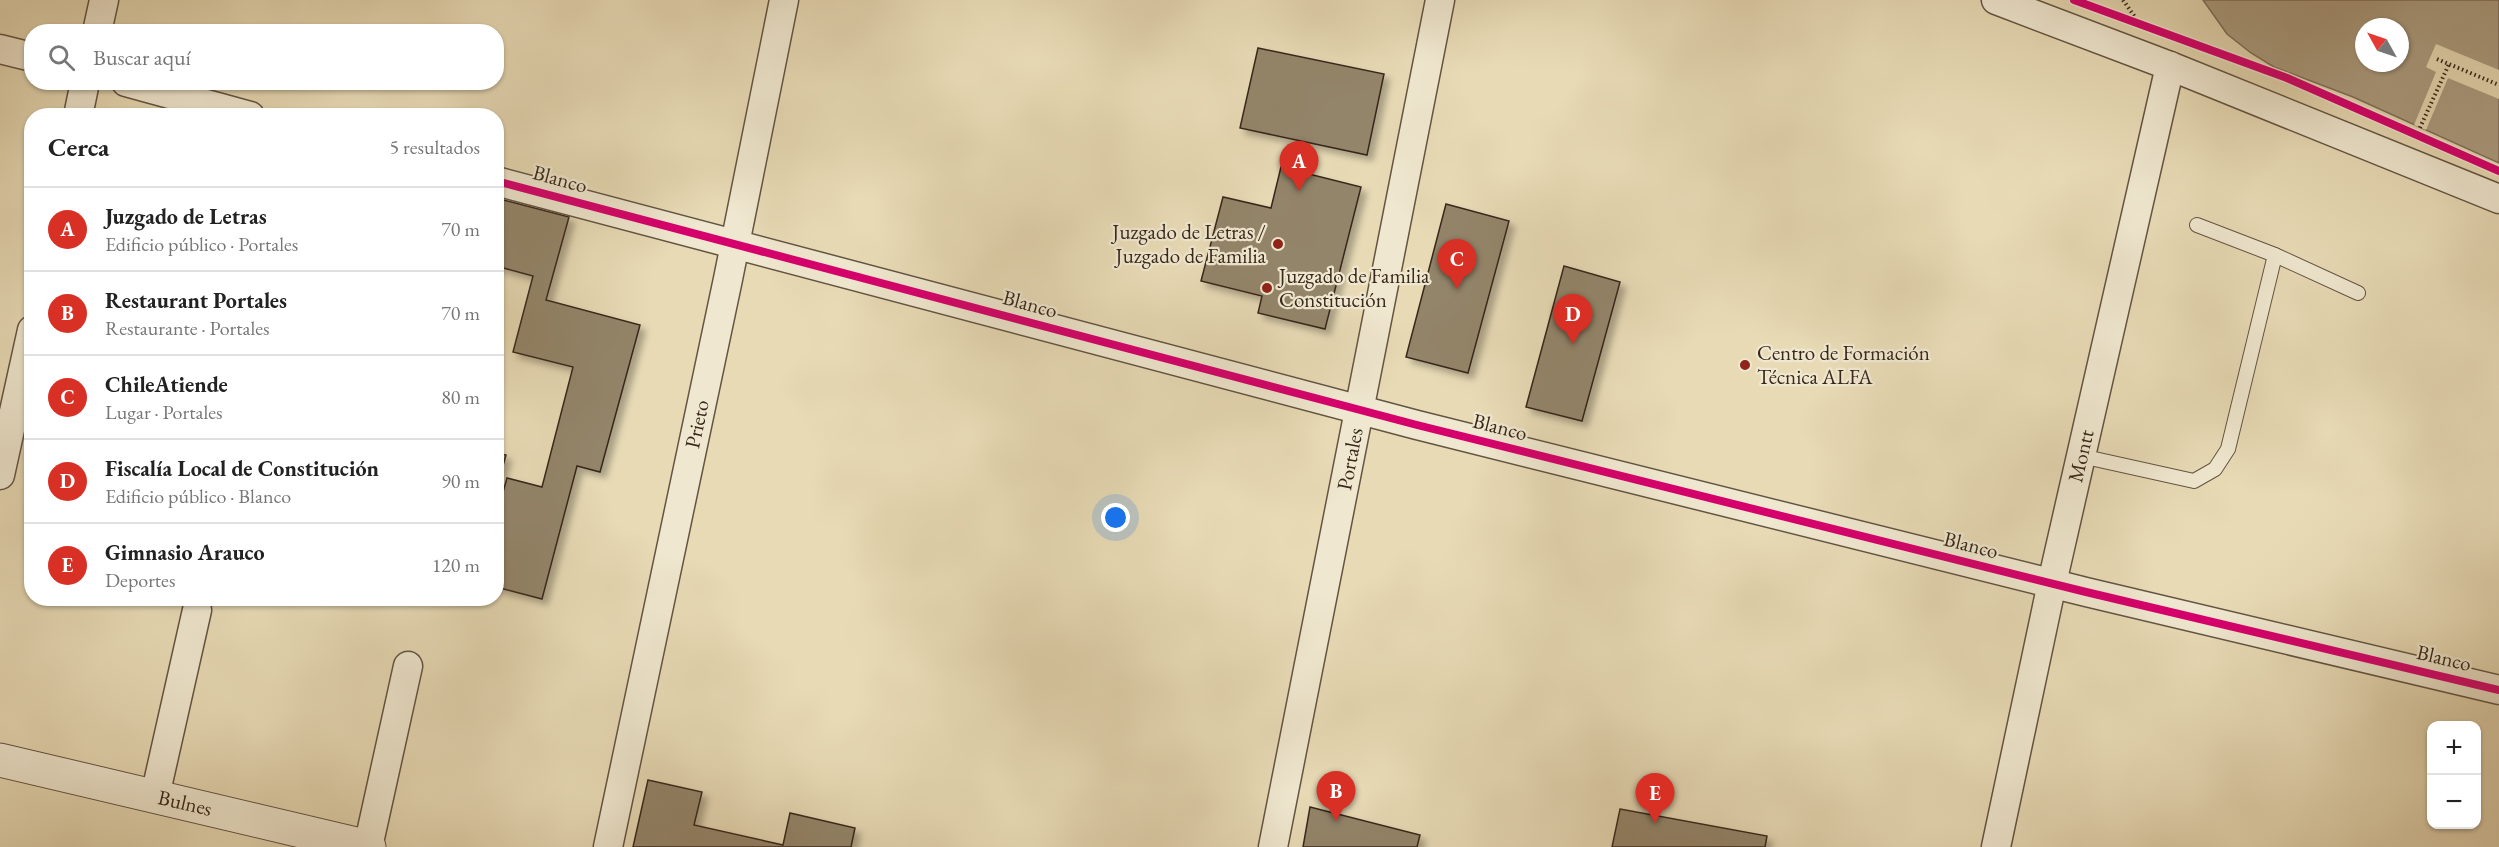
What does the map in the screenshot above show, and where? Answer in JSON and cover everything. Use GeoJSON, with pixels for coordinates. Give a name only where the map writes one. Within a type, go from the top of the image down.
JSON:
{"type":"FeatureCollection","features":[{"type":"Feature","properties":{"kind":"street"},"geometry":{"type":"LineString","coordinates":[[99,24],[104,0]]}},
{"type":"Feature","properties":{"kind":"street","name":"Prieto"},"geometry":{"type":"LineString","coordinates":[[608,847],[784,0]]}},
{"type":"Feature","properties":{"kind":"street","name":"Portales"},"geometry":{"type":"LineString","coordinates":[[1273,847],[1440,0]]}},
{"type":"Feature","properties":{"kind":"street"},"geometry":{"type":"LineString","coordinates":[[1996,0],[2170,66],[2499,198]]}},
{"type":"Feature","properties":{"kind":"street"},"geometry":{"type":"LineString","coordinates":[[0,49],[24,55]]}},
{"type":"Feature","properties":{"kind":"street","name":"Montt"},"geometry":{"type":"LineString","coordinates":[[1996,847],[2052,583],[2170,66]]}},
{"type":"Feature","properties":{"kind":"street"},"geometry":{"type":"LineString","coordinates":[[80,108],[84,90]]}},
{"type":"Feature","properties":{"kind":"street"},"geometry":{"type":"LineString","coordinates":[[155,90],[221,108]]}},
{"type":"Feature","properties":{"kind":"street","name":"Blanco"},"geometry":{"type":"LineString","coordinates":[[504,183],[1359,410],[2052,583],[2499,690]]}},
{"type":"Feature","properties":{"kind":"street"},"geometry":{"type":"LineString","coordinates":[[0,475],[24,366]]}},
{"type":"Feature","properties":{"kind":"street"},"geometry":{"type":"LineString","coordinates":[[155,796],[197,610]]}},
{"type":"Feature","properties":{"kind":"street"},"geometry":{"type":"LineString","coordinates":[[369,847],[408,666]]}},
{"type":"Feature","properties":{"kind":"street","name":"Bulnes"},"geometry":{"type":"LineString","coordinates":[[0,760],[369,847]]}},
{"type":"Feature","properties":{"kind":"lane"},"geometry":{"type":"LineString","coordinates":[[2197,225],[2275,255],[2358,293]]}},
{"type":"Feature","properties":{"kind":"lane"},"geometry":{"type":"LineString","coordinates":[[2081,456],[2194,481],[2215,469],[2228,449],[2275,255]]}},
{"type":"Feature","properties":{"kind":"path"},"geometry":{"type":"LineString","coordinates":[[2128,18],[2139,22]]}},
{"type":"Feature","properties":{"kind":"path"},"geometry":{"type":"LineString","coordinates":[[2438,59],[2499,85]]}},
{"type":"Feature","properties":{"kind":"path"},"geometry":{"type":"LineString","coordinates":[[2417,134],[2449,64]]}},
{"type":"Feature","properties":{"kind":"path"},"geometry":{"type":"LineString","coordinates":[[2406,129],[2427,139]]}},
{"type":"Feature","properties":{"kind":"shaded area"},"geometry":{"type":"Polygon","coordinates":[[[2203,0],[2499,0],[2499,163],[2353,97],[2274,67],[2227,34],[2203,0]]]}},
{"type":"Feature","properties":{"kind":"pier"},"geometry":{"type":"Polygon","coordinates":[[[2436,44],[2499,70],[2499,99],[2448,78],[2426,130],[2414,125],[2436,72],[2426,67],[2436,44]]]}},
{"type":"Feature","properties":{"kind":"building"},"geometry":{"type":"Polygon","coordinates":[[[1258,48],[1384,74],[1367,155],[1240,128],[1258,48]]]}},
{"type":"Feature","properties":{"kind":"building","name":"Juzgado de Letras / Juzgado de Familia"},"geometry":{"type":"Polygon","coordinates":[[[1281,167],[1361,187],[1325,329],[1258,313],[1262,296],[1201,281],[1223,197],[1271,208],[1281,167]]]}},
{"type":"Feature","properties":{"kind":"building"},"geometry":{"type":"Polygon","coordinates":[[[504,200],[569,217],[546,300],[640,325],[600,472],[577,466],[542,599],[504,589],[504,489],[507,478],[542,487],[573,367],[513,352],[533,276],[504,268],[504,200]]]}},
{"type":"Feature","properties":{"kind":"building"},"geometry":{"type":"Polygon","coordinates":[[[1446,204],[1509,221],[1468,373],[1406,357],[1446,204]]]}},
{"type":"Feature","properties":{"kind":"building"},"geometry":{"type":"Polygon","coordinates":[[[1564,266],[1620,282],[1582,421],[1526,407],[1564,266]]]}},
{"type":"Feature","properties":{"kind":"building"},"geometry":{"type":"Polygon","coordinates":[[[648,780],[702,792],[694,825],[783,845],[790,813],[855,828],[851,847],[633,847],[648,780]]]}},
{"type":"Feature","properties":{"kind":"building"},"geometry":{"type":"Polygon","coordinates":[[[1310,807],[1420,835],[1417,847],[1303,847],[1310,807]]]}},
{"type":"Feature","properties":{"kind":"building"},"geometry":{"type":"Polygon","coordinates":[[[1620,809],[1767,836],[1765,847],[1612,847],[1620,809]]]}},
{"type":"Feature","properties":{"kind":"cycle path"},"geometry":{"type":"LineString","coordinates":[[2074,0],[2287,78],[2499,171]]}},
{"type":"Feature","properties":{"kind":"cycle path"},"geometry":{"type":"LineString","coordinates":[[504,183],[1417,425],[2086,592],[2499,690]]}},
{"type":"Feature","properties":{"kind":"place","name":"Juzgado de Letras"},"geometry":{"type":"Point","coordinates":[1299,191]}},
{"type":"Feature","properties":{"kind":"place","name":"Juzgado de Letras / Juzgado de Familia"},"geometry":{"type":"Point","coordinates":[1278,244]}},
{"type":"Feature","properties":{"kind":"place","name":"Juzgado de Familia Constitución"},"geometry":{"type":"Point","coordinates":[1267,288]}},
{"type":"Feature","properties":{"kind":"place","name":"ChileAtiende"},"geometry":{"type":"Point","coordinates":[1457,289]}},
{"type":"Feature","properties":{"kind":"place","name":"Fiscalía Local de Constitución"},"geometry":{"type":"Point","coordinates":[1573,344]}},
{"type":"Feature","properties":{"kind":"place","name":"Centro de Formación Técnica ALFA"},"geometry":{"type":"Point","coordinates":[1745,365]}},
{"type":"Feature","properties":{"kind":"place","name":"Restaurant Portales"},"geometry":{"type":"Point","coordinates":[1336,821]}},
{"type":"Feature","properties":{"kind":"place","name":"Gimnasio Arauco"},"geometry":{"type":"Point","coordinates":[1655,823]}}]}
